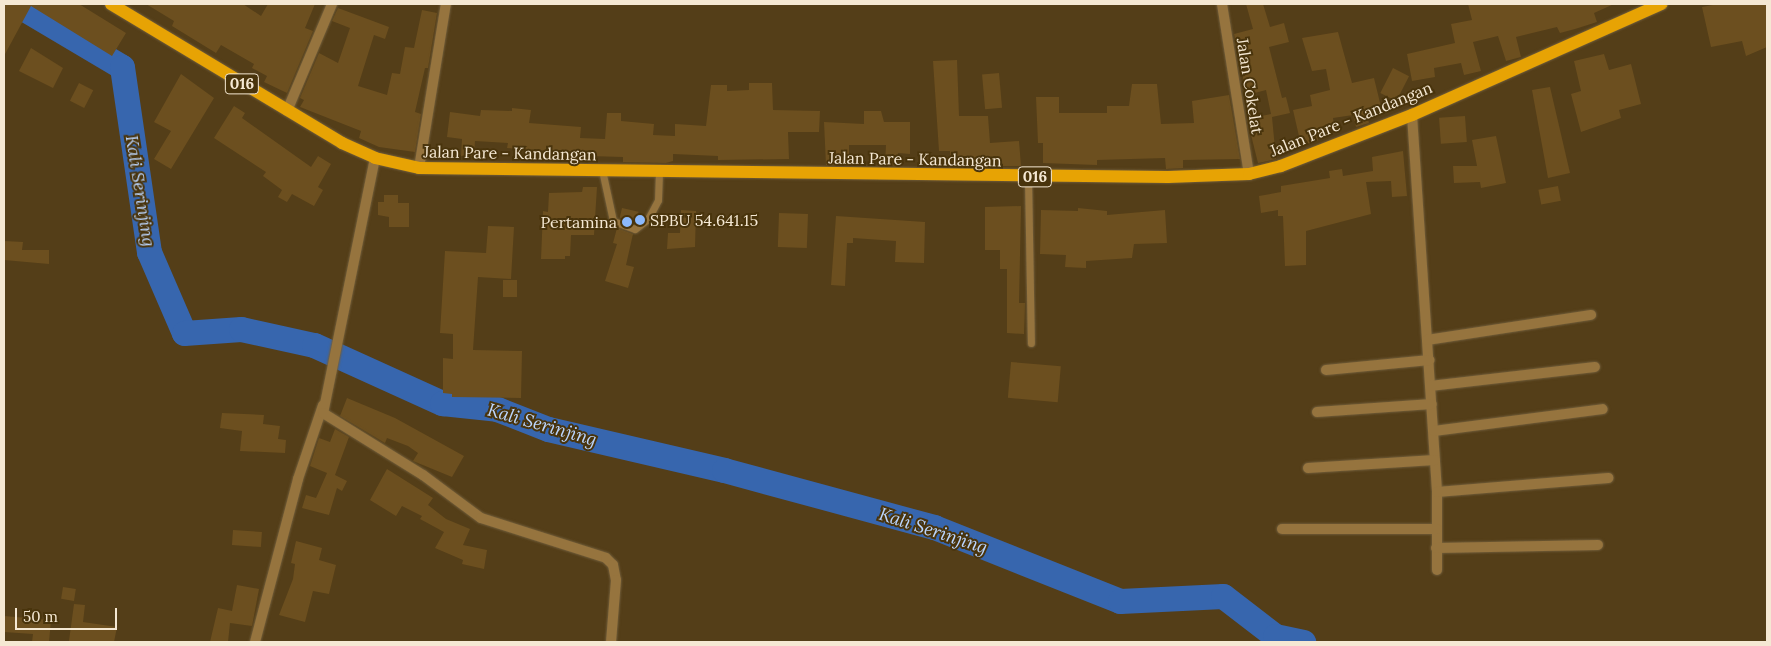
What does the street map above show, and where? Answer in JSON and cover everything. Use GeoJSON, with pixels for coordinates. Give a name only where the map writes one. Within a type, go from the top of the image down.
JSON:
{"type":"FeatureCollection","features":[{"type":"Feature","properties":{"kind":"main road","name":"016"},"geometry":{"type":"LineString","coordinates":[[111,4],[287,112],[375,158]]}},
{"type":"Feature","properties":{"kind":"main road","name":"Jalan Pare - Kandangan"},"geometry":{"type":"LineString","coordinates":[[375,158],[418,168],[1028,177],[1249,174],[1282,166],[1412,115],[1661,4]]}},
{"type":"Feature","properties":{"kind":"street"},"geometry":{"type":"LineString","coordinates":[[287,112],[332,4]]}},
{"type":"Feature","properties":{"kind":"street"},"geometry":{"type":"LineString","coordinates":[[418,168],[446,4]]}},
{"type":"Feature","properties":{"kind":"street","name":"Jalan Cokelat"},"geometry":{"type":"LineString","coordinates":[[1222,4],[1249,174]]}},
{"type":"Feature","properties":{"kind":"street"},"geometry":{"type":"LineString","coordinates":[[1412,115],[1434,431],[1437,492],[1437,570]]}},
{"type":"Feature","properties":{"kind":"street"},"geometry":{"type":"LineString","coordinates":[[254,642],[295,496],[298,479],[334,366],[375,158]]}},
{"type":"Feature","properties":{"kind":"street"},"geometry":{"type":"LineString","coordinates":[[1428,340],[1591,315]]}},
{"type":"Feature","properties":{"kind":"street"},"geometry":{"type":"LineString","coordinates":[[1326,370],[1430,360]]}},
{"type":"Feature","properties":{"kind":"street"},"geometry":{"type":"LineString","coordinates":[[1430,386],[1595,367]]}},
{"type":"Feature","properties":{"kind":"street"},"geometry":{"type":"LineString","coordinates":[[1316,412],[1432,404]]}},
{"type":"Feature","properties":{"kind":"street"},"geometry":{"type":"LineString","coordinates":[[323,405],[327,418],[396,457],[481,518],[606,558],[613,565],[616,580],[611,642]]}},
{"type":"Feature","properties":{"kind":"street"},"geometry":{"type":"LineString","coordinates":[[1434,431],[1603,409]]}},
{"type":"Feature","properties":{"kind":"street"},"geometry":{"type":"LineString","coordinates":[[1308,468],[1435,460]]}},
{"type":"Feature","properties":{"kind":"street"},"geometry":{"type":"LineString","coordinates":[[1437,492],[1608,478]]}},
{"type":"Feature","properties":{"kind":"street"},"geometry":{"type":"LineString","coordinates":[[1282,529],[1437,530]]}},
{"type":"Feature","properties":{"kind":"street"},"geometry":{"type":"LineString","coordinates":[[1436,548],[1598,545]]}},
{"type":"Feature","properties":{"kind":"lane"},"geometry":{"type":"LineString","coordinates":[[602,170],[613,221],[634,229],[648,219],[658,200],[659,171]]}},
{"type":"Feature","properties":{"kind":"lane"},"geometry":{"type":"LineString","coordinates":[[1028,177],[1031,343]]}},
{"type":"Feature","properties":{"kind":"building"},"geometry":{"type":"Polygon","coordinates":[[[4,4],[79,4],[126,33],[112,56],[31,6],[4,56],[4,4]]]}},
{"type":"Feature","properties":{"kind":"building"},"geometry":{"type":"Polygon","coordinates":[[[146,4],[243,4],[261,16],[268,4],[315,4],[305,28],[313,31],[287,93],[264,82],[267,76],[252,68],[254,64],[221,45],[216,53],[172,26],[174,21],[146,4]]]}},
{"type":"Feature","properties":{"kind":"building"},"geometry":{"type":"Polygon","coordinates":[[[1246,4],[1263,4],[1270,27],[1284,23],[1289,42],[1269,47],[1282,98],[1286,97],[1290,113],[1272,117],[1276,159],[1258,163],[1247,119],[1271,114],[1266,90],[1247,95],[1242,73],[1234,34],[1253,29],[1246,4]]]}},
{"type":"Feature","properties":{"kind":"building"},"geometry":{"type":"Polygon","coordinates":[[[1468,4],[1614,4],[1594,13],[1597,22],[1560,33],[1557,27],[1516,37],[1521,57],[1506,61],[1498,36],[1473,42],[1481,71],[1464,75],[1461,63],[1434,68],[1435,77],[1412,81],[1407,54],[1455,43],[1451,24],[1472,20],[1468,4]]]}},
{"type":"Feature","properties":{"kind":"building"},"geometry":{"type":"Polygon","coordinates":[[[1718,4],[1767,4],[1767,47],[1746,56],[1742,41],[1711,47],[1702,7],[1718,4]]]}},
{"type":"Feature","properties":{"kind":"building"},"geometry":{"type":"Polygon","coordinates":[[[338,8],[389,27],[385,39],[374,35],[358,86],[387,95],[392,73],[400,74],[405,47],[414,48],[422,10],[437,13],[428,68],[425,68],[415,112],[421,114],[415,152],[379,147],[359,138],[361,131],[300,107],[304,100],[300,98],[319,53],[338,63],[350,28],[332,21],[338,8]]]}},
{"type":"Feature","properties":{"kind":"building"},"geometry":{"type":"Polygon","coordinates":[[[1338,32],[1352,83],[1374,78],[1382,111],[1367,115],[1369,123],[1356,127],[1353,115],[1333,118],[1335,131],[1317,135],[1318,141],[1301,145],[1293,110],[1312,106],[1310,95],[1330,90],[1326,69],[1312,71],[1302,38],[1338,32]]]}},
{"type":"Feature","properties":{"kind":"building"},"geometry":{"type":"Polygon","coordinates":[[[31,48],[63,68],[53,88],[19,71],[31,48]]]}},
{"type":"Feature","properties":{"kind":"building"},"geometry":{"type":"Polygon","coordinates":[[[1604,54],[1609,70],[1631,64],[1641,104],[1619,110],[1621,118],[1581,132],[1571,94],[1581,91],[1574,61],[1604,54]]]}},
{"type":"Feature","properties":{"kind":"building"},"geometry":{"type":"Polygon","coordinates":[[[957,60],[959,116],[988,116],[990,143],[1019,141],[1021,166],[951,166],[950,151],[939,151],[933,61],[957,60]]]}},
{"type":"Feature","properties":{"kind":"building"},"geometry":{"type":"Polygon","coordinates":[[[1393,68],[1409,76],[1396,101],[1380,93],[1393,68]]]}},
{"type":"Feature","properties":{"kind":"building"},"geometry":{"type":"Polygon","coordinates":[[[999,73],[1002,108],[985,109],[982,74],[999,73]]]}},
{"type":"Feature","properties":{"kind":"building"},"geometry":{"type":"Polygon","coordinates":[[[181,74],[214,98],[171,169],[154,159],[171,131],[154,122],[181,74]]]}},
{"type":"Feature","properties":{"kind":"building"},"geometry":{"type":"Polygon","coordinates":[[[79,83],[93,90],[84,108],[70,101],[79,83]]]}},
{"type":"Feature","properties":{"kind":"building"},"geometry":{"type":"Polygon","coordinates":[[[749,83],[772,83],[773,110],[820,111],[819,132],[788,132],[789,159],[718,160],[718,156],[673,154],[673,161],[666,163],[623,162],[623,157],[590,156],[589,162],[570,161],[570,151],[507,148],[508,143],[475,141],[474,156],[461,156],[462,139],[447,137],[450,112],[480,116],[481,110],[512,111],[512,108],[531,110],[529,123],[581,127],[580,138],[605,139],[607,113],[621,113],[621,121],[654,124],[653,135],[675,136],[675,124],[706,126],[711,85],[727,85],[727,91],[749,90],[749,83]]]}},
{"type":"Feature","properties":{"kind":"building"},"geometry":{"type":"Polygon","coordinates":[[[1132,84],[1157,84],[1161,124],[1194,123],[1192,101],[1229,95],[1240,159],[1183,160],[1183,168],[1166,169],[1165,158],[1097,160],[1097,165],[1043,163],[1043,143],[1038,143],[1036,97],[1059,97],[1059,113],[1107,113],[1107,106],[1129,106],[1132,84]]]}},
{"type":"Feature","properties":{"kind":"building"},"geometry":{"type":"Polygon","coordinates":[[[1550,87],[1570,173],[1548,178],[1532,90],[1550,87]]]}},
{"type":"Feature","properties":{"kind":"building"},"geometry":{"type":"Polygon","coordinates":[[[234,106],[245,113],[242,118],[311,167],[318,156],[331,164],[318,187],[323,190],[314,206],[292,194],[287,202],[278,197],[282,190],[263,176],[266,172],[214,138],[234,106]]]}},
{"type":"Feature","properties":{"kind":"building"},"geometry":{"type":"Polygon","coordinates":[[[864,111],[881,111],[884,122],[910,122],[910,154],[898,153],[898,166],[885,165],[886,145],[849,145],[849,156],[842,156],[842,165],[826,165],[824,122],[864,124],[864,111]]]}},
{"type":"Feature","properties":{"kind":"building"},"geometry":{"type":"Polygon","coordinates":[[[1465,116],[1467,142],[1441,144],[1439,118],[1465,116]]]}},
{"type":"Feature","properties":{"kind":"building"},"geometry":{"type":"Polygon","coordinates":[[[1496,136],[1506,183],[1481,188],[1480,182],[1454,183],[1453,166],[1477,166],[1472,140],[1496,136]]]}},
{"type":"Feature","properties":{"kind":"building"},"geometry":{"type":"Polygon","coordinates":[[[1403,151],[1407,196],[1392,197],[1391,181],[1366,182],[1371,214],[1306,231],[1306,265],[1285,266],[1283,216],[1278,216],[1278,210],[1261,213],[1259,196],[1281,192],[1281,186],[1330,178],[1329,171],[1342,169],[1343,176],[1373,171],[1372,157],[1403,151]]]}},
{"type":"Feature","properties":{"kind":"building"},"geometry":{"type":"Polygon","coordinates":[[[1558,186],[1561,201],[1541,205],[1538,190],[1558,186]]]}},
{"type":"Feature","properties":{"kind":"building"},"geometry":{"type":"Polygon","coordinates":[[[583,187],[597,187],[594,235],[571,235],[570,256],[565,256],[565,259],[541,259],[543,211],[548,212],[549,193],[582,192],[583,187]]]}},
{"type":"Feature","properties":{"kind":"building"},"geometry":{"type":"Polygon","coordinates":[[[384,195],[398,195],[398,203],[409,203],[409,227],[389,227],[389,217],[378,215],[378,202],[384,202],[384,195]]]}},
{"type":"Feature","properties":{"kind":"building"},"geometry":{"type":"Polygon","coordinates":[[[1021,206],[1019,303],[1025,303],[1024,334],[1007,333],[1007,269],[1000,269],[1000,250],[985,250],[985,207],[1021,206]]]}},
{"type":"Feature","properties":{"kind":"building"},"geometry":{"type":"Polygon","coordinates":[[[622,208],[639,212],[636,222],[620,218],[622,208]]]}},
{"type":"Feature","properties":{"kind":"building"},"geometry":{"type":"Polygon","coordinates":[[[1078,208],[1107,211],[1107,215],[1165,210],[1167,243],[1134,244],[1132,258],[1086,261],[1086,268],[1065,267],[1066,255],[1040,254],[1041,210],[1078,211],[1078,208]]]}},
{"type":"Feature","properties":{"kind":"building"},"geometry":{"type":"Polygon","coordinates":[[[681,210],[696,211],[695,247],[667,249],[668,233],[680,233],[681,210]]]}},
{"type":"Feature","properties":{"kind":"building"},"geometry":{"type":"Polygon","coordinates":[[[779,213],[808,214],[807,248],[778,247],[779,213]]]}},
{"type":"Feature","properties":{"kind":"building"},"geometry":{"type":"Polygon","coordinates":[[[836,216],[925,222],[924,263],[895,262],[896,241],[853,238],[853,243],[847,243],[845,286],[831,285],[836,216]]]}},
{"type":"Feature","properties":{"kind":"building"},"geometry":{"type":"Polygon","coordinates":[[[488,226],[514,227],[511,279],[478,277],[473,350],[522,351],[521,398],[452,397],[452,394],[443,393],[443,358],[453,359],[453,334],[440,333],[445,251],[486,253],[488,226]]]}},
{"type":"Feature","properties":{"kind":"building"},"geometry":{"type":"Polygon","coordinates":[[[617,228],[633,234],[626,265],[634,267],[628,288],[605,281],[617,244],[613,243],[617,228]]]}},
{"type":"Feature","properties":{"kind":"building"},"geometry":{"type":"Polygon","coordinates":[[[4,241],[23,242],[22,250],[49,250],[49,264],[4,260],[4,241]]]}},
{"type":"Feature","properties":{"kind":"building"},"geometry":{"type":"Polygon","coordinates":[[[503,280],[517,280],[517,297],[503,297],[503,280]]]}},
{"type":"Feature","properties":{"kind":"building"},"geometry":{"type":"Polygon","coordinates":[[[1011,362],[1061,366],[1058,402],[1008,398],[1011,362]]]}},
{"type":"Feature","properties":{"kind":"building"},"geometry":{"type":"Polygon","coordinates":[[[347,398],[395,418],[464,456],[452,477],[413,461],[418,453],[408,446],[387,438],[385,443],[340,416],[347,398]]]}},
{"type":"Feature","properties":{"kind":"building"},"geometry":{"type":"Polygon","coordinates":[[[222,413],[264,415],[263,424],[280,426],[278,439],[286,440],[285,453],[240,451],[242,431],[220,428],[222,413]]]}},
{"type":"Feature","properties":{"kind":"building"},"geometry":{"type":"Polygon","coordinates":[[[335,429],[349,437],[335,475],[347,481],[342,491],[337,488],[329,515],[302,508],[306,495],[316,498],[327,473],[310,466],[319,438],[330,442],[335,429]]]}},
{"type":"Feature","properties":{"kind":"building"},"geometry":{"type":"Polygon","coordinates":[[[387,469],[433,498],[428,505],[446,519],[470,529],[463,545],[487,550],[484,569],[462,564],[463,560],[435,548],[444,532],[420,519],[422,516],[402,506],[396,516],[370,500],[387,469]]]}},
{"type":"Feature","properties":{"kind":"building"},"geometry":{"type":"Polygon","coordinates":[[[233,530],[262,532],[261,547],[232,545],[233,530]]]}},
{"type":"Feature","properties":{"kind":"building"},"geometry":{"type":"Polygon","coordinates":[[[296,541],[322,548],[319,560],[336,565],[329,594],[313,591],[305,622],[279,615],[293,579],[295,564],[291,563],[296,541]]]}},
{"type":"Feature","properties":{"kind":"building"},"geometry":{"type":"Polygon","coordinates":[[[237,585],[259,589],[252,626],[230,623],[228,642],[210,642],[218,608],[232,611],[237,585]]]}},
{"type":"Feature","properties":{"kind":"building"},"geometry":{"type":"Polygon","coordinates":[[[63,587],[76,589],[74,601],[61,599],[63,587]]]}},
{"type":"Feature","properties":{"kind":"building"},"geometry":{"type":"Polygon","coordinates":[[[74,604],[85,605],[83,622],[117,627],[114,642],[69,641],[74,604]]]}},
{"type":"Feature","properties":{"kind":"building"},"geometry":{"type":"Polygon","coordinates":[[[4,616],[51,620],[49,642],[32,642],[33,634],[4,632],[4,616]]]}},
{"type":"Feature","properties":{"kind":"waterway","name":"Kali Serinjing"},"geometry":{"type":"LineString","coordinates":[[16,4],[122,67],[149,252],[184,333],[241,329],[314,345],[442,403],[497,409],[548,429],[724,470],[934,527],[1120,601],[1223,596],[1275,636],[1303,642]]}},
{"type":"Feature","properties":{"kind":"place","name":"SPBU 54.641.15"},"geometry":{"type":"Point","coordinates":[640,220]}},
{"type":"Feature","properties":{"kind":"place","name":"Pertamina"},"geometry":{"type":"Point","coordinates":[627,222]}}]}
